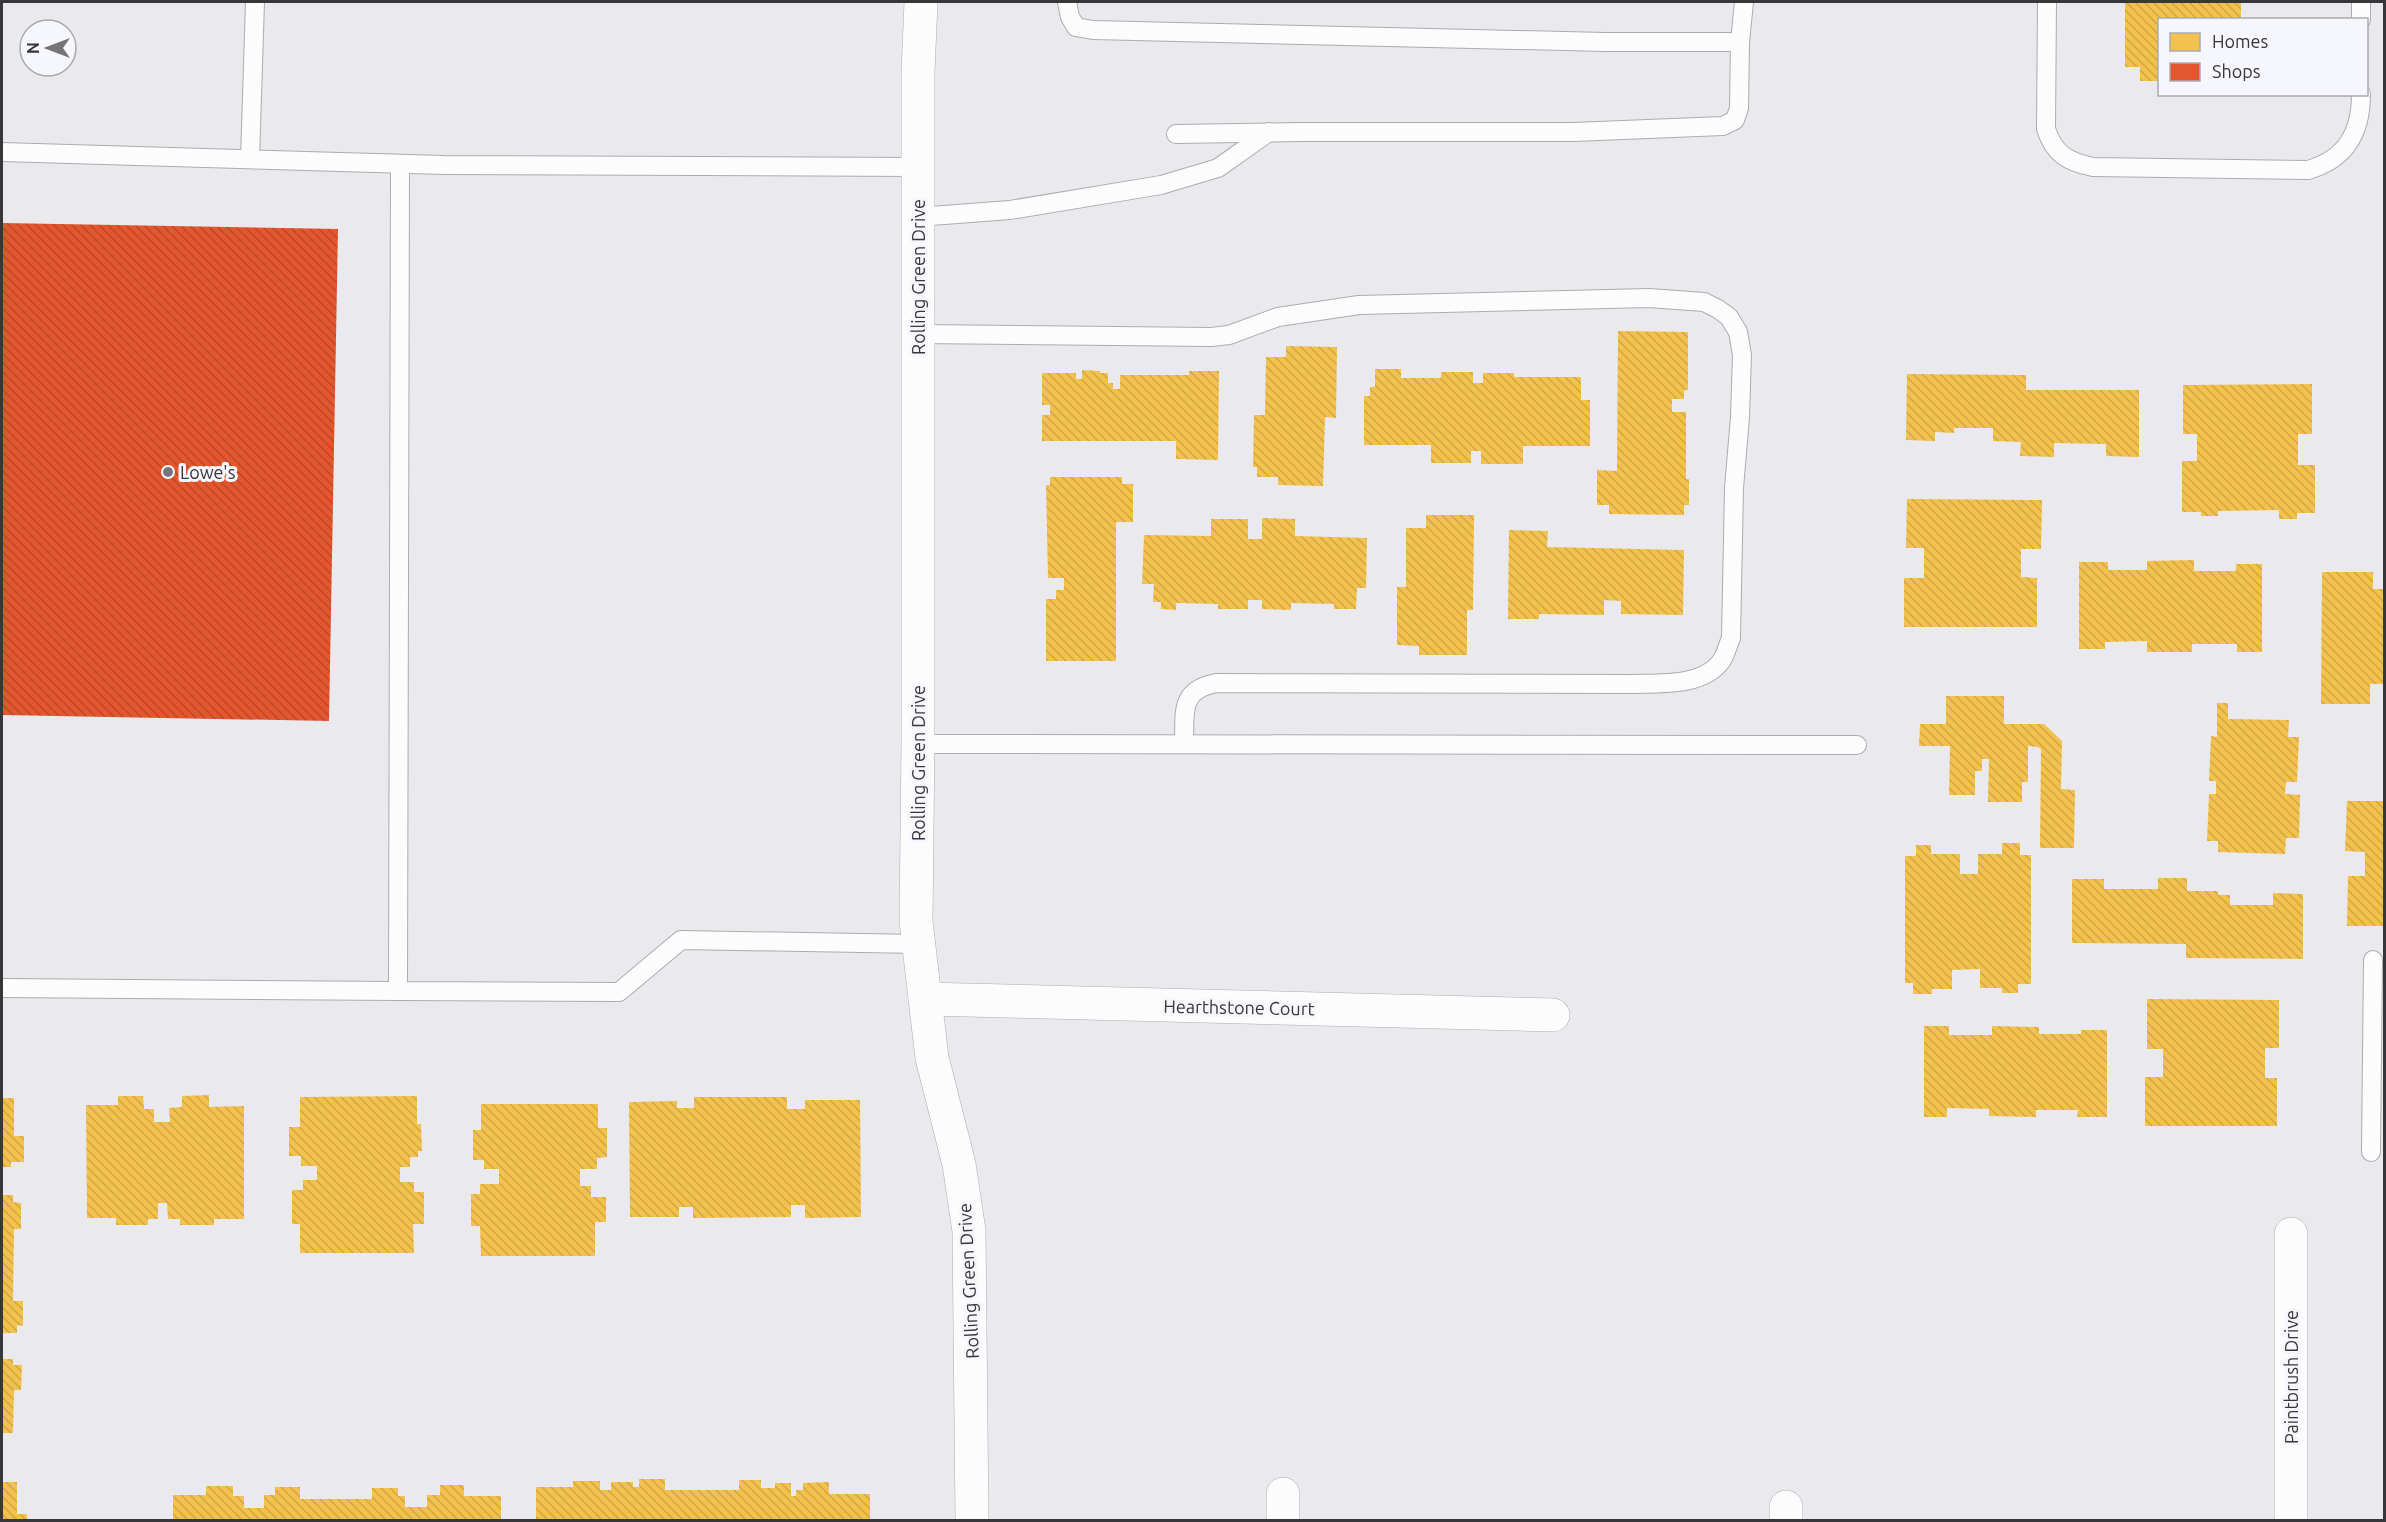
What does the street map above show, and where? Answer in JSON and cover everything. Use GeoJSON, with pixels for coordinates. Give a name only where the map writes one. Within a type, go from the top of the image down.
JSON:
{"type":"FeatureCollection","features":[{"type":"Feature","properties":{"kind":"street","name":"Rolling Green Drive"},"geometry":{"type":"LineString","coordinates":[[921,2],[918,167],[916,921],[932,1058],[959,1164],[969,1231],[972,1521]]}},
{"type":"Feature","properties":{"kind":"street","name":"Hearthstone Court"},"geometry":{"type":"LineString","coordinates":[[925,999],[1553,1015]]}},
{"type":"Feature","properties":{"kind":"street","name":"Paintbrush Drive"},"geometry":{"type":"LineString","coordinates":[[2291,1234],[2291,1521]]}},
{"type":"Feature","properties":{"kind":"lane"},"geometry":{"type":"LineString","coordinates":[[250,159],[255,2]]}},
{"type":"Feature","properties":{"kind":"lane"},"geometry":{"type":"LineString","coordinates":[[1067,2],[1070,17],[1076,27],[1093,30],[1605,42],[1740,42]]}},
{"type":"Feature","properties":{"kind":"lane"},"geometry":{"type":"LineString","coordinates":[[1176,134],[1573,132],[1723,126],[1735,120],[1739,108],[1740,42],[1744,2]]}},
{"type":"Feature","properties":{"kind":"lane"},"geometry":{"type":"LineString","coordinates":[[2047,2],[2046,129],[2051,144],[2061,155],[2078,164],[2093,167],[2308,170],[2323,166],[2337,156],[2349,142],[2357,127],[2361,96]]}},
{"type":"Feature","properties":{"kind":"lane"},"geometry":{"type":"LineString","coordinates":[[2361,2],[2361,18]]}},
{"type":"Feature","properties":{"kind":"lane"},"geometry":{"type":"LineString","coordinates":[[918,217],[1010,210],[1161,185],[1218,168],[1269,132]]}},
{"type":"Feature","properties":{"kind":"lane"},"geometry":{"type":"LineString","coordinates":[[2,152],[400,164],[918,167]]}},
{"type":"Feature","properties":{"kind":"lane"},"geometry":{"type":"LineString","coordinates":[[398,991],[400,164]]}},
{"type":"Feature","properties":{"kind":"lane"},"geometry":{"type":"LineString","coordinates":[[918,334],[1211,337],[1229,335],[1278,317],[1359,304],[1591,299],[1671,299],[1704,302],[1729,317],[1738,332],[1742,355],[1734,488],[1731,638],[1722,661],[1706,674],[1680,682],[1630,684],[1216,683],[1199,686],[1190,695],[1185,710],[1184,744]]}},
{"type":"Feature","properties":{"kind":"lane"},"geometry":{"type":"LineString","coordinates":[[918,744],[1857,745]]}},
{"type":"Feature","properties":{"kind":"lane"},"geometry":{"type":"LineString","coordinates":[[2,988],[619,992],[681,940],[919,944]]}},
{"type":"Feature","properties":{"kind":"lane"},"geometry":{"type":"LineString","coordinates":[[2371,1152],[2373,960]]}},
{"type":"Feature","properties":{"kind":"building: Homes"},"geometry":{"type":"Polygon","coordinates":[[[2125,2],[2241,2],[2241,18],[2158,18],[2158,81],[2140,81],[2140,67],[2125,67],[2125,2]]]}},
{"type":"Feature","properties":{"kind":"building: Homes"},"geometry":{"type":"Polygon","coordinates":[[[1618,331],[1688,332],[1688,390],[1684,390],[1684,399],[1672,399],[1672,412],[1686,412],[1686,479],[1689,479],[1689,505],[1684,505],[1684,515],[1609,514],[1609,505],[1597,505],[1597,470],[1617,471],[1618,331]]]}},
{"type":"Feature","properties":{"kind":"building: Homes"},"geometry":{"type":"Polygon","coordinates":[[[1286,346],[1337,347],[1336,418],[1325,417],[1323,486],[1278,485],[1278,477],[1257,477],[1257,467],[1253,467],[1254,415],[1265,415],[1266,357],[1286,357],[1286,346]]]}},
{"type":"Feature","properties":{"kind":"building: Homes"},"geometry":{"type":"Polygon","coordinates":[[[1375,369],[1401,369],[1401,378],[1441,378],[1441,372],[1473,372],[1473,383],[1483,383],[1483,373],[1514,373],[1514,377],[1581,377],[1581,400],[1590,400],[1590,446],[1523,446],[1523,464],[1481,464],[1481,451],[1471,451],[1471,463],[1431,463],[1431,445],[1364,445],[1364,396],[1370,396],[1370,387],[1375,387],[1375,369]]]}},
{"type":"Feature","properties":{"kind":"building: Homes"},"geometry":{"type":"Polygon","coordinates":[[[1082,370],[1108,373],[1108,383],[1113,383],[1113,389],[1120,389],[1120,375],[1189,375],[1189,371],[1219,371],[1218,460],[1176,459],[1176,441],[1042,441],[1042,415],[1050,415],[1050,405],[1042,405],[1042,373],[1076,373],[1076,379],[1082,379],[1082,370]]]}},
{"type":"Feature","properties":{"kind":"building: Homes"},"geometry":{"type":"Polygon","coordinates":[[[1907,374],[2026,375],[2026,390],[2139,390],[2139,457],[2106,456],[2106,444],[2054,443],[2054,457],[2020,456],[2021,442],[1993,441],[1993,428],[1954,428],[1954,433],[1935,432],[1935,441],[1906,440],[1907,374]]]}},
{"type":"Feature","properties":{"kind":"building: Homes"},"geometry":{"type":"Polygon","coordinates":[[[2312,384],[2312,434],[2298,434],[2298,465],[2315,465],[2315,513],[2297,513],[2297,519],[2279,519],[2279,510],[2218,511],[2218,516],[2201,516],[2201,512],[2182,512],[2182,461],[2197,461],[2197,434],[2183,434],[2183,385],[2312,384]]]}},
{"type":"Feature","properties":{"kind":"building: Homes"},"geometry":{"type":"Polygon","coordinates":[[[1050,477],[1122,477],[1122,484],[1133,484],[1133,522],[1116,522],[1116,661],[1046,661],[1046,599],[1056,599],[1056,590],[1064,590],[1064,578],[1048,578],[1046,485],[1050,485],[1050,477]]]}},
{"type":"Feature","properties":{"kind":"building: Homes"},"geometry":{"type":"Polygon","coordinates":[[[1907,499],[2042,500],[2041,549],[2021,549],[2021,577],[2037,578],[2037,627],[1904,627],[1904,578],[1924,578],[1924,548],[1906,548],[1907,499]]]}},
{"type":"Feature","properties":{"kind":"building: Homes"},"geometry":{"type":"Polygon","coordinates":[[[1426,515],[1474,515],[1473,610],[1467,610],[1467,655],[1419,655],[1419,646],[1397,645],[1397,587],[1406,587],[1406,528],[1426,528],[1426,515]]]}},
{"type":"Feature","properties":{"kind":"building: Homes"},"geometry":{"type":"Polygon","coordinates":[[[1262,518],[1295,519],[1295,536],[1367,538],[1366,588],[1357,588],[1356,609],[1334,609],[1334,604],[1291,603],[1291,610],[1262,609],[1262,600],[1248,600],[1248,609],[1218,609],[1218,604],[1176,603],[1176,610],[1161,609],[1161,602],[1153,602],[1154,584],[1142,584],[1144,535],[1211,536],[1211,519],[1248,519],[1248,539],[1262,539],[1262,518]]]}},
{"type":"Feature","properties":{"kind":"building: Homes"},"geometry":{"type":"Polygon","coordinates":[[[1509,530],[1548,531],[1547,547],[1684,550],[1683,615],[1621,614],[1621,601],[1604,600],[1604,615],[1539,614],[1539,619],[1508,619],[1509,530]]]}},
{"type":"Feature","properties":{"kind":"building: Homes"},"geometry":{"type":"Polygon","coordinates":[[[2194,560],[2194,571],[2236,571],[2236,564],[2262,564],[2262,652],[2237,652],[2237,644],[2192,644],[2192,652],[2147,652],[2147,641],[2105,642],[2105,649],[2079,649],[2079,562],[2108,562],[2108,570],[2147,570],[2147,561],[2194,560]]]}},
{"type":"Feature","properties":{"kind":"building: Homes"},"geometry":{"type":"Polygon","coordinates":[[[2322,572],[2373,572],[2373,589],[2384,589],[2384,684],[2370,684],[2370,704],[2321,704],[2322,572]]]}},
{"type":"Feature","properties":{"kind":"building: Homes"},"geometry":{"type":"Polygon","coordinates":[[[1946,696],[2004,696],[2004,724],[2044,724],[2062,741],[2061,789],[2075,790],[2074,848],[2040,848],[2041,749],[2038,747],[2028,746],[2028,782],[2022,782],[2022,802],[1988,802],[1989,759],[1982,759],[1982,771],[1975,771],[1975,795],[1949,795],[1950,746],[1919,746],[1920,724],[1946,724],[1946,696]]]}},
{"type":"Feature","properties":{"kind":"building: Homes"},"geometry":{"type":"Polygon","coordinates":[[[2217,703],[2228,703],[2228,719],[2289,720],[2288,737],[2299,737],[2297,782],[2286,782],[2285,794],[2300,795],[2299,838],[2286,838],[2285,854],[2218,852],[2218,841],[2207,841],[2209,794],[2216,794],[2216,781],[2209,781],[2211,736],[2217,737],[2217,703]]]}},
{"type":"Feature","properties":{"kind":"building: Homes"},"geometry":{"type":"Polygon","coordinates":[[[2347,801],[2384,801],[2384,926],[2347,926],[2348,876],[2365,876],[2365,852],[2345,851],[2347,801]]]}},
{"type":"Feature","properties":{"kind":"building: Homes"},"geometry":{"type":"Polygon","coordinates":[[[2002,843],[2020,843],[2020,855],[2031,855],[2031,984],[2018,984],[2018,993],[2002,993],[2002,988],[1980,988],[1980,969],[1952,970],[1952,989],[1932,989],[1932,994],[1913,994],[1913,983],[1905,983],[1905,856],[1916,856],[1916,845],[1931,845],[1931,854],[1960,854],[1960,874],[1978,874],[1978,854],[2002,854],[2002,843]]]}},
{"type":"Feature","properties":{"kind":"building: Homes"},"geometry":{"type":"Polygon","coordinates":[[[2158,878],[2187,878],[2187,891],[2218,891],[2218,895],[2230,895],[2230,905],[2273,905],[2273,893],[2303,894],[2303,959],[2186,958],[2186,944],[2072,943],[2072,879],[2104,879],[2104,889],[2158,889],[2158,878]]]}},
{"type":"Feature","properties":{"kind":"building: Homes"},"geometry":{"type":"Polygon","coordinates":[[[2147,999],[2279,1000],[2279,1048],[2265,1048],[2265,1078],[2277,1078],[2277,1126],[2145,1126],[2145,1077],[2163,1077],[2163,1049],[2147,1049],[2147,999]]]}},
{"type":"Feature","properties":{"kind":"building: Homes"},"geometry":{"type":"Polygon","coordinates":[[[1924,1026],[1949,1026],[1949,1035],[1992,1035],[1992,1026],[2039,1027],[2039,1034],[2081,1034],[2081,1030],[2107,1030],[2107,1117],[2077,1117],[2078,1110],[2036,1110],[2036,1117],[1989,1116],[1989,1109],[1947,1108],[1947,1117],[1924,1117],[1924,1026]]]}},
{"type":"Feature","properties":{"kind":"building: Homes"},"geometry":{"type":"Polygon","coordinates":[[[209,1095],[209,1107],[244,1106],[244,1219],[214,1219],[214,1225],[180,1225],[180,1219],[168,1219],[167,1203],[158,1203],[158,1219],[148,1219],[148,1225],[116,1225],[116,1218],[87,1218],[86,1105],[118,1105],[118,1096],[143,1096],[144,1109],[154,1109],[154,1122],[170,1122],[169,1108],[182,1107],[182,1096],[209,1095]]]}},
{"type":"Feature","properties":{"kind":"building: Homes"},"geometry":{"type":"Polygon","coordinates":[[[417,1096],[417,1124],[421,1124],[422,1151],[418,1151],[418,1157],[410,1157],[410,1167],[400,1167],[400,1182],[414,1182],[414,1192],[424,1192],[424,1224],[413,1224],[414,1253],[300,1253],[300,1224],[292,1224],[292,1190],[303,1190],[303,1180],[317,1180],[317,1166],[301,1166],[301,1156],[289,1156],[289,1127],[300,1127],[300,1097],[417,1096]]]}},
{"type":"Feature","properties":{"kind":"building: Homes"},"geometry":{"type":"Polygon","coordinates":[[[694,1097],[787,1097],[787,1109],[805,1109],[805,1100],[860,1100],[861,1217],[805,1218],[805,1205],[791,1205],[791,1217],[693,1218],[693,1207],[679,1207],[679,1217],[630,1217],[629,1102],[677,1101],[677,1108],[694,1108],[694,1097]]]}},
{"type":"Feature","properties":{"kind":"building: Homes"},"geometry":{"type":"Polygon","coordinates":[[[2,1098],[14,1098],[14,1136],[24,1136],[24,1162],[11,1162],[11,1167],[2,1167],[2,1098]]]}},
{"type":"Feature","properties":{"kind":"building: Homes"},"geometry":{"type":"Polygon","coordinates":[[[481,1104],[598,1104],[598,1128],[607,1128],[607,1157],[597,1158],[597,1169],[580,1169],[580,1186],[591,1186],[591,1197],[606,1197],[606,1222],[595,1222],[595,1256],[481,1256],[480,1226],[471,1226],[471,1194],[480,1194],[480,1184],[499,1184],[499,1169],[484,1169],[484,1160],[473,1160],[473,1130],[481,1130],[481,1104]]]}},
{"type":"Feature","properties":{"kind":"building: Homes"},"geometry":{"type":"Polygon","coordinates":[[[2,1195],[13,1195],[13,1202],[21,1203],[21,1229],[14,1229],[13,1301],[23,1301],[23,1326],[17,1325],[17,1333],[2,1333],[2,1195]]]}},
{"type":"Feature","properties":{"kind":"building: Homes"},"geometry":{"type":"Polygon","coordinates":[[[2,1359],[13,1359],[13,1365],[22,1365],[21,1390],[14,1390],[13,1433],[2,1433],[2,1359]]]}},
{"type":"Feature","properties":{"kind":"building: Homes"},"geometry":{"type":"Polygon","coordinates":[[[639,1479],[665,1479],[665,1490],[739,1490],[739,1480],[761,1480],[761,1488],[775,1488],[775,1483],[791,1483],[791,1496],[796,1496],[796,1490],[803,1490],[803,1483],[829,1482],[829,1494],[870,1494],[870,1520],[536,1520],[536,1487],[573,1487],[573,1481],[600,1481],[600,1490],[611,1490],[611,1482],[633,1482],[633,1487],[639,1487],[639,1479]]]}},
{"type":"Feature","properties":{"kind":"building: Homes"},"geometry":{"type":"Polygon","coordinates":[[[2,1482],[17,1482],[17,1514],[27,1514],[27,1520],[2,1520],[2,1482]]]}},
{"type":"Feature","properties":{"kind":"building: Homes"},"geometry":{"type":"Polygon","coordinates":[[[440,1485],[464,1485],[464,1496],[501,1496],[501,1520],[173,1520],[173,1495],[206,1495],[206,1486],[233,1486],[233,1496],[244,1496],[244,1508],[264,1508],[264,1495],[275,1495],[275,1487],[300,1487],[300,1499],[372,1499],[372,1488],[398,1488],[398,1496],[405,1496],[405,1507],[427,1507],[427,1495],[440,1495],[440,1485]]]}},
{"type":"Feature","properties":{"kind":"building: Shops","name":"Lowe's"},"geometry":{"type":"Polygon","coordinates":[[[2,223],[338,229],[329,721],[2,715],[2,223]]]}},
{"type":"Feature","properties":{"kind":"place","name":"Lowe's"},"geometry":{"type":"Point","coordinates":[168,472]}}]}
